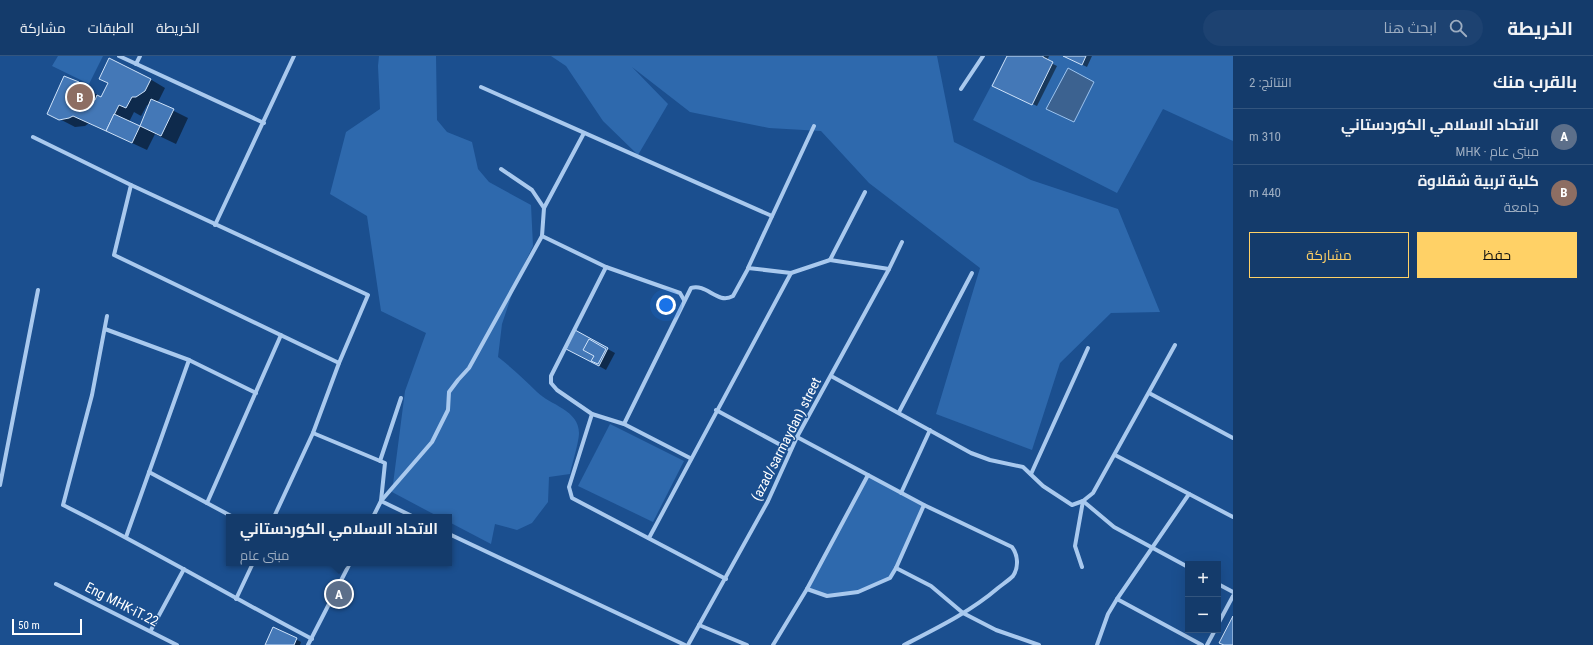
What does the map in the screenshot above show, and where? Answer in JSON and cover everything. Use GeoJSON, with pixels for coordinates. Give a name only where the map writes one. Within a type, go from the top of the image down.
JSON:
{"type":"FeatureCollection","features":[{"type":"Feature","properties":{"kind":"street"},"geometry":{"type":"LineString","coordinates":[[119,56],[264,123]]}},
{"type":"Feature","properties":{"kind":"street"},"geometry":{"type":"LineString","coordinates":[[136,64],[140,56]]}},
{"type":"Feature","properties":{"kind":"street"},"geometry":{"type":"LineString","coordinates":[[215,225],[294,56]]}},
{"type":"Feature","properties":{"kind":"street"},"geometry":{"type":"LineString","coordinates":[[961,89],[983,56]]}},
{"type":"Feature","properties":{"kind":"street"},"geometry":{"type":"LineString","coordinates":[[481,87],[772,216]]}},
{"type":"Feature","properties":{"kind":"street"},"geometry":{"type":"LineString","coordinates":[[624,424],[691,288],[701,288],[723,300],[733,296],[750,266],[814,126]]}},
{"type":"Feature","properties":{"kind":"street"},"geometry":{"type":"LineString","coordinates":[[374,514],[381,501],[432,442],[448,410],[449,392],[469,368],[542,236],[544,208],[584,133]]}},
{"type":"Feature","properties":{"kind":"street"},"geometry":{"type":"LineString","coordinates":[[33,137],[215,225],[368,295],[339,362],[313,433],[275,514]]}},
{"type":"Feature","properties":{"kind":"street"},"geometry":{"type":"LineString","coordinates":[[501,169],[532,190],[544,208]]}},
{"type":"Feature","properties":{"kind":"street"},"geometry":{"type":"LineString","coordinates":[[131,185],[114,255],[339,362]]}},
{"type":"Feature","properties":{"kind":"street"},"geometry":{"type":"LineString","coordinates":[[830,260],[865,192]]}},
{"type":"Feature","properties":{"kind":"street"},"geometry":{"type":"LineString","coordinates":[[542,236],[606,267],[680,293],[684,300]]}},
{"type":"Feature","properties":{"kind":"street","name":"(azad/sarmaydan) street"},"geometry":{"type":"LineString","coordinates":[[688,645],[768,501],[790,450],[889,269],[902,242]]}},
{"type":"Feature","properties":{"kind":"street"},"geometry":{"type":"LineString","coordinates":[[750,266],[748,268],[791,272],[830,260],[889,269]]}},
{"type":"Feature","properties":{"kind":"street"},"geometry":{"type":"LineString","coordinates":[[606,267],[551,376],[551,383],[556,390],[592,414],[624,424],[690,458]]}},
{"type":"Feature","properties":{"kind":"street"},"geometry":{"type":"LineString","coordinates":[[649,538],[690,458],[791,272]]}},
{"type":"Feature","properties":{"kind":"street"},"geometry":{"type":"LineString","coordinates":[[899,412],[972,272]]}},
{"type":"Feature","properties":{"kind":"street"},"geometry":{"type":"LineString","coordinates":[[0,485],[38,290]]}},
{"type":"Feature","properties":{"kind":"street"},"geometry":{"type":"LineString","coordinates":[[107,316],[92,395],[62,505],[126,537],[236,599],[312,639]]}},
{"type":"Feature","properties":{"kind":"street"},"geometry":{"type":"LineString","coordinates":[[105,329],[189,360],[256,393]]}},
{"type":"Feature","properties":{"kind":"street"},"geometry":{"type":"LineString","coordinates":[[207,503],[281,335]]}},
{"type":"Feature","properties":{"kind":"street"},"geometry":{"type":"LineString","coordinates":[[831,376],[899,412],[971,453],[990,460],[1023,466],[1044,486],[1072,505],[1083,501],[1093,493],[1175,345]]}},
{"type":"Feature","properties":{"kind":"street"},"geometry":{"type":"LineString","coordinates":[[1031,474],[1088,348]]}},
{"type":"Feature","properties":{"kind":"street"},"geometry":{"type":"LineString","coordinates":[[126,537],[189,360]]}},
{"type":"Feature","properties":{"kind":"street"},"geometry":{"type":"LineString","coordinates":[[1149,393],[1233,438]]}},
{"type":"Feature","properties":{"kind":"street"},"geometry":{"type":"LineString","coordinates":[[380,461],[401,398]]}},
{"type":"Feature","properties":{"kind":"street"},"geometry":{"type":"LineString","coordinates":[[716,410],[790,450]]}},
{"type":"Feature","properties":{"kind":"street"},"geometry":{"type":"LineString","coordinates":[[592,414],[569,487],[572,498],[726,579]]}},
{"type":"Feature","properties":{"kind":"street"},"geometry":{"type":"LineString","coordinates":[[900,493],[930,430]]}},
{"type":"Feature","properties":{"kind":"street"},"geometry":{"type":"LineString","coordinates":[[313,433],[385,463],[381,501]]}},
{"type":"Feature","properties":{"kind":"street"},"geometry":{"type":"LineString","coordinates":[[797,437],[900,493],[1012,547],[1015,552],[1017,568],[1012,576],[987,597],[963,613],[904,645]]}},
{"type":"Feature","properties":{"kind":"street"},"geometry":{"type":"LineString","coordinates":[[0,454],[6,454]]}},
{"type":"Feature","properties":{"kind":"street"},"geometry":{"type":"LineString","coordinates":[[1115,455],[1233,517]]}},
{"type":"Feature","properties":{"kind":"street"},"geometry":{"type":"LineString","coordinates":[[149,472],[227,514]]}},
{"type":"Feature","properties":{"kind":"street"},"geometry":{"type":"LineString","coordinates":[[774,645],[807,589],[868,475]]}},
{"type":"Feature","properties":{"kind":"street"},"geometry":{"type":"LineString","coordinates":[[1097,645],[1108,614],[1117,599],[1189,494]]}},
{"type":"Feature","properties":{"kind":"street"},"geometry":{"type":"LineString","coordinates":[[381,501],[408,514]]}},
{"type":"Feature","properties":{"kind":"street"},"geometry":{"type":"LineString","coordinates":[[1083,501],[1114,527],[1185,565]]}},
{"type":"Feature","properties":{"kind":"street"},"geometry":{"type":"LineString","coordinates":[[1082,566],[1075,546],[1083,501]]}},
{"type":"Feature","properties":{"kind":"street"},"geometry":{"type":"LineString","coordinates":[[807,589],[827,596],[858,592],[890,578],[896,568],[924,505]]}},
{"type":"Feature","properties":{"kind":"street"},"geometry":{"type":"LineString","coordinates":[[452,535],[685,645]]}},
{"type":"Feature","properties":{"kind":"street"},"geometry":{"type":"LineString","coordinates":[[236,599],[252,566]]}},
{"type":"Feature","properties":{"kind":"street"},"geometry":{"type":"LineString","coordinates":[[308,645],[348,566]]}},
{"type":"Feature","properties":{"kind":"street"},"geometry":{"type":"LineString","coordinates":[[896,568],[931,586],[963,613],[996,630],[1040,645]]}},
{"type":"Feature","properties":{"kind":"street"},"geometry":{"type":"LineString","coordinates":[[151,630],[184,569]]}},
{"type":"Feature","properties":{"kind":"street","name":"Eng MHK-iT.22"},"geometry":{"type":"LineString","coordinates":[[56,584],[151,630],[177,645]]}},
{"type":"Feature","properties":{"kind":"street"},"geometry":{"type":"LineString","coordinates":[[1221,586],[1233,592]]}},
{"type":"Feature","properties":{"kind":"street"},"geometry":{"type":"LineString","coordinates":[[1221,618],[1233,596]]}},
{"type":"Feature","properties":{"kind":"street"},"geometry":{"type":"LineString","coordinates":[[1117,599],[1202,645]]}},
{"type":"Feature","properties":{"kind":"street"},"geometry":{"type":"LineString","coordinates":[[700,624],[747,645]]}},
{"type":"Feature","properties":{"kind":"street"},"geometry":{"type":"LineString","coordinates":[[1207,645],[1213,633]]}},
{"type":"Feature","properties":{"kind":"shaded area"},"geometry":{"type":"Polygon","coordinates":[[[58,56],[103,56],[89,84],[52,66],[58,56]]]}},
{"type":"Feature","properties":{"kind":"shaded area"},"geometry":{"type":"Polygon","coordinates":[[[379,56],[436,56],[437,120],[447,132],[472,142],[478,169],[489,182],[531,205],[533,246],[517,279],[502,324],[498,357],[543,397],[569,413],[578,425],[579,437],[570,474],[549,477],[548,502],[532,523],[517,530],[495,524],[491,544],[452,524],[452,514],[433,514],[392,492],[405,391],[426,333],[381,311],[367,216],[330,194],[346,132],[380,109],[379,56]]]}},
{"type":"Feature","properties":{"kind":"shaded area"},"geometry":{"type":"Polygon","coordinates":[[[551,56],[937,56],[954,142],[1031,180],[1118,209],[1160,312],[1111,313],[1060,363],[1032,450],[936,414],[980,268],[869,183],[821,131],[769,128],[690,112],[632,67],[668,104],[638,155],[603,121],[566,66],[551,56]]]}},
{"type":"Feature","properties":{"kind":"shaded area"},"geometry":{"type":"Polygon","coordinates":[[[1007,56],[1233,56],[1233,141],[1163,109],[1117,193],[973,120],[1007,56]]]}},
{"type":"Feature","properties":{"kind":"shaded area"},"geometry":{"type":"Polygon","coordinates":[[[1068,68],[1094,82],[1074,122],[1046,109],[1068,68]]]}},
{"type":"Feature","properties":{"kind":"shaded area"},"geometry":{"type":"Polygon","coordinates":[[[610,424],[684,461],[653,522],[578,486],[610,424]]]}},
{"type":"Feature","properties":{"kind":"shaded area"},"geometry":{"type":"Polygon","coordinates":[[[868,475],[924,505],[890,578],[858,592],[827,596],[807,589],[868,475]]]}},
{"type":"Feature","properties":{"kind":"building"},"geometry":{"type":"Polygon","coordinates":[[[1007,56],[1043,56],[1053,62],[1032,105],[992,86],[1007,56]]]}},
{"type":"Feature","properties":{"kind":"building"},"geometry":{"type":"Polygon","coordinates":[[[1063,56],[1086,56],[1082,65],[1063,56]]]}},
{"type":"Feature","properties":{"kind":"building"},"geometry":{"type":"Polygon","coordinates":[[[109,58],[151,79],[145,91],[136,97],[132,97],[126,108],[119,105],[106,131],[73,116],[59,120],[47,114],[64,76],[79,82],[83,87],[83,94],[95,100],[97,95],[101,97],[108,83],[99,79],[109,58]]]}},
{"type":"Feature","properties":{"kind":"building"},"geometry":{"type":"Polygon","coordinates":[[[151,99],[174,109],[161,136],[140,126],[151,99]]]}},
{"type":"Feature","properties":{"kind":"building"},"geometry":{"type":"Polygon","coordinates":[[[114,114],[140,126],[132,143],[106,131],[114,114]]]}},
{"type":"Feature","properties":{"kind":"building"},"geometry":{"type":"Polygon","coordinates":[[[575,330],[608,348],[599,366],[566,349],[575,330]]]}},
{"type":"Feature","properties":{"kind":"building"},"geometry":{"type":"Polygon","coordinates":[[[589,339],[606,349],[598,364],[591,361],[594,356],[583,350],[589,339]]]}},
{"type":"Feature","properties":{"kind":"building"},"geometry":{"type":"Polygon","coordinates":[[[1233,616],[1233,645],[1224,645],[1219,643],[1233,616]]]}},
{"type":"Feature","properties":{"kind":"building"},"geometry":{"type":"Polygon","coordinates":[[[273,627],[297,638],[294,645],[265,645],[273,627]]]}},
{"type":"Feature","properties":{"kind":"place","name":"كلية تربية شقلاوة"},"geometry":{"type":"Point","coordinates":[80,97]}},
{"type":"Feature","properties":{"kind":"place","name":"الاتحاد الاسلامي الكوردستاني"},"geometry":{"type":"Point","coordinates":[339,594]}}]}
